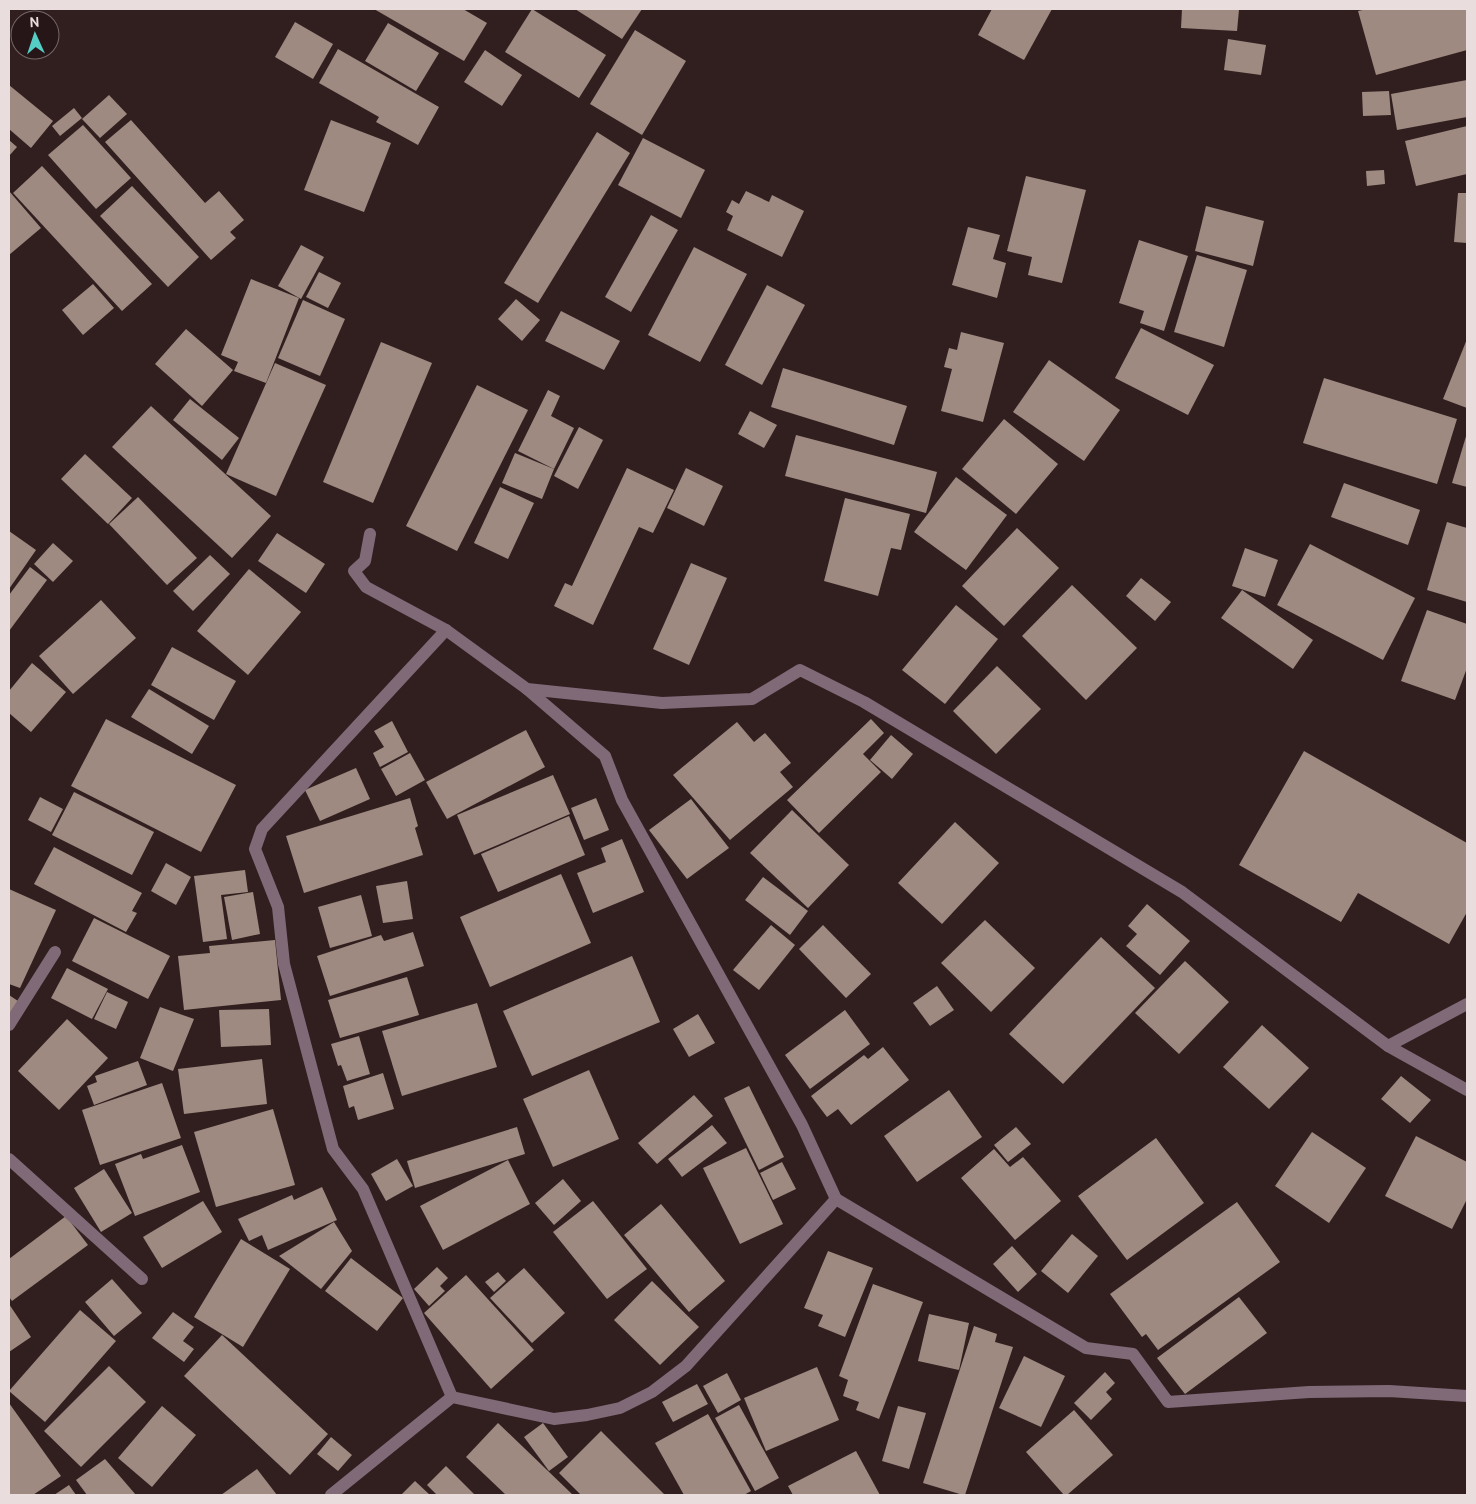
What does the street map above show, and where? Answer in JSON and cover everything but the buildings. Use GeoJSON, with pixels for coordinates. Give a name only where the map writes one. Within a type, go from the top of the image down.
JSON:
{"type":"FeatureCollection","features":[{"type":"Feature","properties":{"kind":"street"},"geometry":{"type":"LineString","coordinates":[[370,534],[366,561],[354,571],[366,587],[446,630],[527,689],[606,756],[622,800],[802,1125],[836,1199],[1086,1348],[1133,1354],[1168,1402],[1319,1392],[1389,1391],[1467,1396]]}},
{"type":"Feature","properties":{"kind":"street"},"geometry":{"type":"LineString","coordinates":[[446,630],[262,829],[255,849],[278,907],[284,964],[332,1150],[362,1189],[452,1397]]}},
{"type":"Feature","properties":{"kind":"street"},"geometry":{"type":"LineString","coordinates":[[527,689],[662,703],[752,700],[800,670],[864,702],[1182,892],[1388,1046],[1467,1090]]}},
{"type":"Feature","properties":{"kind":"street"},"geometry":{"type":"LineString","coordinates":[[9,1025],[55,952]]}},
{"type":"Feature","properties":{"kind":"street"},"geometry":{"type":"LineString","coordinates":[[1388,1046],[1467,1004]]}},
{"type":"Feature","properties":{"kind":"street"},"geometry":{"type":"LineString","coordinates":[[9,1159],[142,1279]]}},
{"type":"Feature","properties":{"kind":"street"},"geometry":{"type":"LineString","coordinates":[[452,1397],[554,1419],[620,1408],[652,1392],[686,1366],[836,1199]]}},
{"type":"Feature","properties":{"kind":"street"},"geometry":{"type":"LineString","coordinates":[[331,1495],[452,1397]]}}]}
